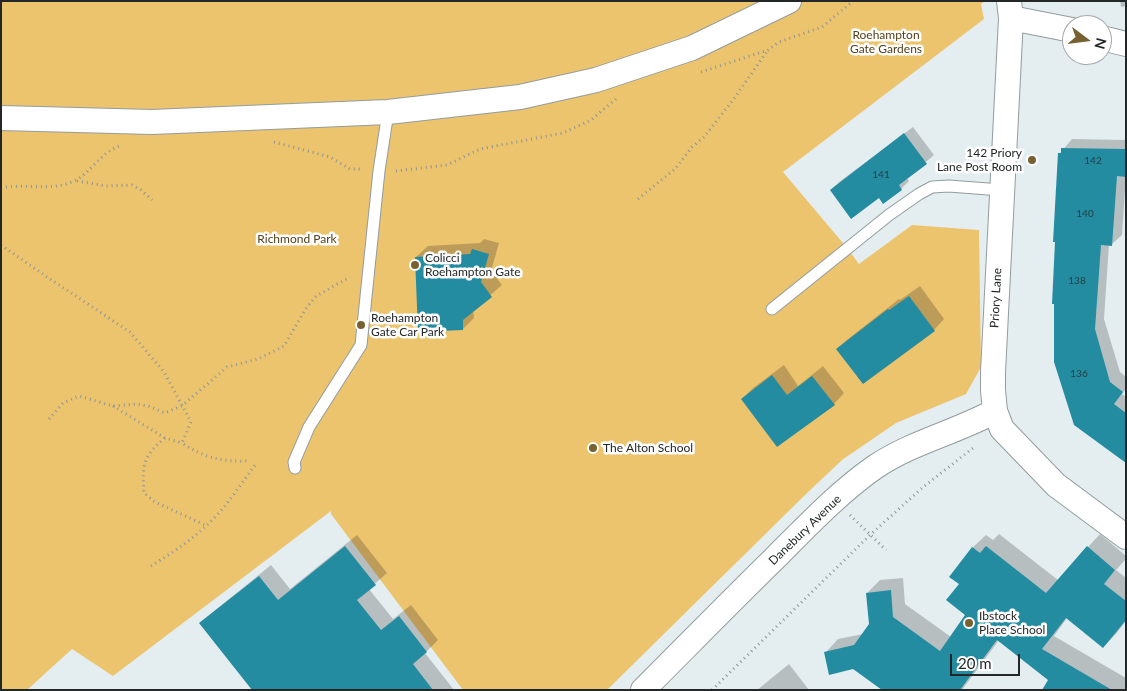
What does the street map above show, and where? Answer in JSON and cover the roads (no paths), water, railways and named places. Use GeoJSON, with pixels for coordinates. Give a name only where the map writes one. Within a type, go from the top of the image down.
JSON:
{"type":"FeatureCollection","features":[{"type":"Feature","properties":{"kind":"street"},"geometry":{"type":"LineString","coordinates":[[1,118],[152,122],[388,112],[520,97],[596,80],[692,48],[789,1]]}},
{"type":"Feature","properties":{"kind":"street"},"geometry":{"type":"LineString","coordinates":[[1010,9],[1062,27]]}},
{"type":"Feature","properties":{"kind":"street","name":"Priory Lane"},"geometry":{"type":"LineString","coordinates":[[1010,9],[993,372],[995,411],[1002,429],[1056,486],[1126,536]]}},
{"type":"Feature","properties":{"kind":"street"},"geometry":{"type":"LineString","coordinates":[[1112,40],[1126,44]]}},
{"type":"Feature","properties":{"kind":"street","name":"Danebury Avenue"},"geometry":{"type":"LineString","coordinates":[[643,690],[835,500],[875,467],[902,452],[995,411]]}},
{"type":"Feature","properties":{"kind":"lane"},"geometry":{"type":"LineString","coordinates":[[295,468],[294,462],[308,428],[361,345],[379,171],[388,112]]}},
{"type":"Feature","properties":{"kind":"lane"},"geometry":{"type":"LineString","coordinates":[[772,309],[889,215],[932,187],[948,186],[1001,190]]}},
{"type":"Feature","properties":{"kind":"place","name":"142 Priory Lane Post Room"},"geometry":{"type":"Point","coordinates":[1032,160]}},
{"type":"Feature","properties":{"kind":"place","name":"Colicci Roehampton Gate"},"geometry":{"type":"Point","coordinates":[415,265]}},
{"type":"Feature","properties":{"kind":"place","name":"Roehampton Gate Car Park"},"geometry":{"type":"Point","coordinates":[361,325]}},
{"type":"Feature","properties":{"kind":"place","name":"The Alton School"},"geometry":{"type":"Point","coordinates":[593,448]}},
{"type":"Feature","properties":{"kind":"place","name":"Ibstock Place School"},"geometry":{"type":"Point","coordinates":[969,623]}},
{"type":"Feature","properties":{"kind":"park label","name":"Roehampton Gate Gardens"},"geometry":{"type":"Point","coordinates":[886,42]}},
{"type":"Feature","properties":{"kind":"park label","name":"Richmond Park"},"geometry":{"type":"Point","coordinates":[297,239]}}]}
